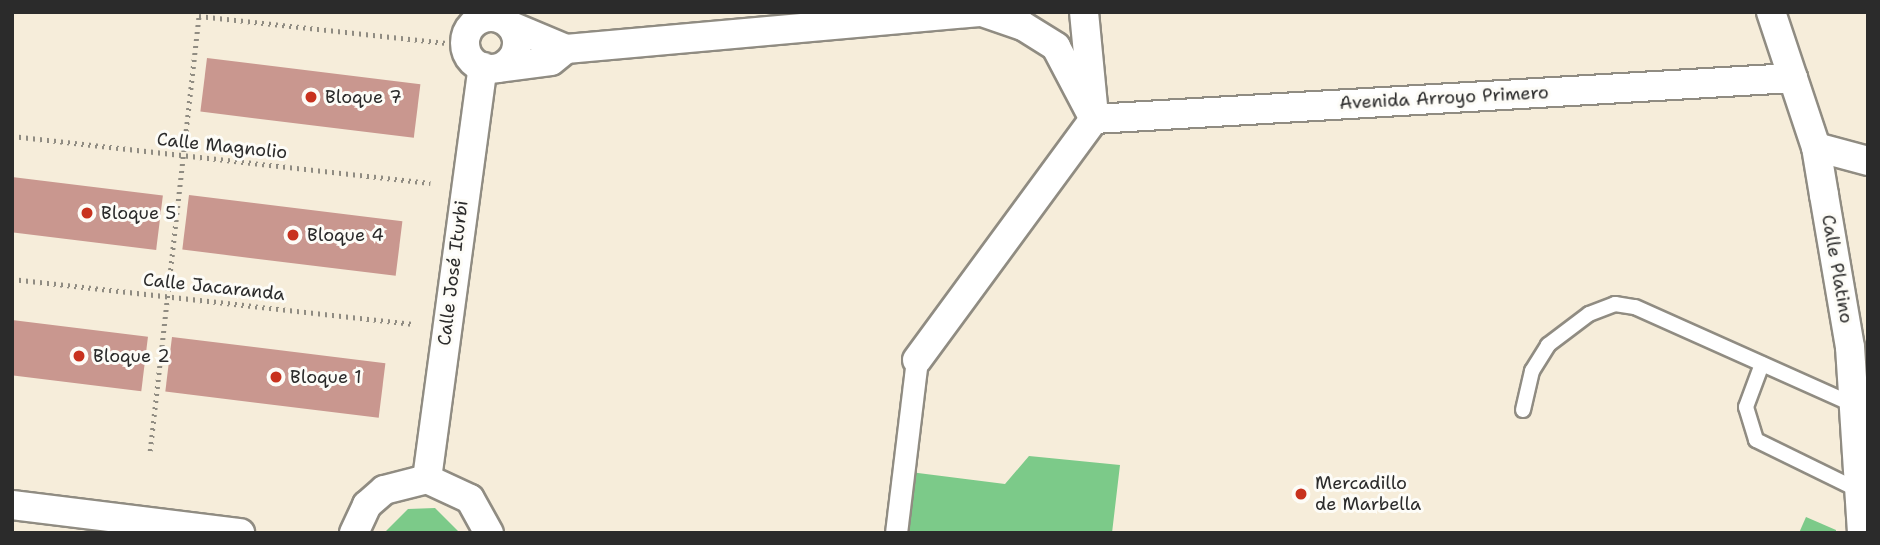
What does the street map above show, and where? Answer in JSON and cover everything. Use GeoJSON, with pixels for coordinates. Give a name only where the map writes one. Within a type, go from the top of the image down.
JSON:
{"type":"FeatureCollection","features":[{"type":"Feature","properties":{"kind":"street"},"geometry":{"type":"LineString","coordinates":[[566,49],[551,61],[491,68],[470,59],[464,40],[474,22],[500,18],[566,49],[981,12],[1023,26],[1056,47],[1094,119]]}},
{"type":"Feature","properties":{"kind":"street"},"geometry":{"type":"LineString","coordinates":[[896,533],[917,360],[1094,119],[1084,12]]}},
{"type":"Feature","properties":{"kind":"street","name":"Calle Platino"},"geometry":{"type":"LineString","coordinates":[[1771,12],[1816,147],[1859,349],[1854,405],[1862,533]]}},
{"type":"Feature","properties":{"kind":"street"},"geometry":{"type":"LineString","coordinates":[[491,68],[514,55],[500,18]]}},
{"type":"Feature","properties":{"kind":"street","name":"Calle José Iturbi"},"geometry":{"type":"LineString","coordinates":[[426,479],[491,68]]}},
{"type":"Feature","properties":{"kind":"street","name":"Avenida Arroyo Primero"},"geometry":{"type":"LineString","coordinates":[[1094,119],[1793,78]]}},
{"type":"Feature","properties":{"kind":"street"},"geometry":{"type":"LineString","coordinates":[[1816,147],[1868,161]]}},
{"type":"Feature","properties":{"kind":"street"},"geometry":{"type":"LineString","coordinates":[[354,533],[367,505],[384,490],[426,479],[470,499],[489,533]]}},
{"type":"Feature","properties":{"kind":"street"},"geometry":{"type":"LineString","coordinates":[[12,505],[240,533]]}},
{"type":"Feature","properties":{"kind":"lane"},"geometry":{"type":"LineString","coordinates":[[1523,410],[1532,372],[1548,345],[1589,314],[1615,304],[1635,307],[1854,405]]}},
{"type":"Feature","properties":{"kind":"lane"},"geometry":{"type":"LineString","coordinates":[[1762,364],[1746,407],[1756,440],[1860,491]]}},
{"type":"Feature","properties":{"kind":"path"},"geometry":{"type":"LineString","coordinates":[[150,451],[199,16],[447,43]]}},
{"type":"Feature","properties":{"kind":"path","name":"Calle Magnolio"},"geometry":{"type":"LineString","coordinates":[[12,136],[430,183]]}},
{"type":"Feature","properties":{"kind":"path","name":"Calle Jacaranda"},"geometry":{"type":"LineString","coordinates":[[12,279],[414,324]]}},
{"type":"Feature","properties":{"kind":"green space"},"geometry":{"type":"Polygon","coordinates":[[[1029,456],[1120,465],[1112,533],[902,533],[910,472],[1005,484],[1029,456]]]}},
{"type":"Feature","properties":{"kind":"green space"},"geometry":{"type":"Polygon","coordinates":[[[435,508],[460,533],[384,533],[408,509],[435,508]]]}},
{"type":"Feature","properties":{"kind":"green space"},"geometry":{"type":"Polygon","coordinates":[[[1806,517],[1836,530],[1836,533],[1799,533],[1806,517]]]}},
{"type":"Feature","properties":{"kind":"building","name":"Bloque 7"},"geometry":{"type":"Polygon","coordinates":[[[207,58],[420,84],[414,138],[200,112],[207,58]]]}},
{"type":"Feature","properties":{"kind":"building","name":"Bloque 5"},"geometry":{"type":"Polygon","coordinates":[[[12,177],[163,196],[156,250],[12,232],[12,177]]]}},
{"type":"Feature","properties":{"kind":"building","name":"Bloque 4"},"geometry":{"type":"Polygon","coordinates":[[[189,195],[402,221],[396,276],[182,250],[189,195]]]}},
{"type":"Feature","properties":{"kind":"building","name":"Bloque 2"},"geometry":{"type":"Polygon","coordinates":[[[12,320],[148,337],[141,391],[12,375],[12,320]]]}},
{"type":"Feature","properties":{"kind":"building","name":"Bloque 1"},"geometry":{"type":"Polygon","coordinates":[[[172,337],[385,363],[379,418],[165,392],[172,337]]]}},
{"type":"Feature","properties":{"kind":"place","name":"Bloque 7"},"geometry":{"type":"Point","coordinates":[311,97]}},
{"type":"Feature","properties":{"kind":"place","name":"Bloque 5"},"geometry":{"type":"Point","coordinates":[87,213]}},
{"type":"Feature","properties":{"kind":"place","name":"Bloque 4"},"geometry":{"type":"Point","coordinates":[293,235]}},
{"type":"Feature","properties":{"kind":"place","name":"Bloque 2"},"geometry":{"type":"Point","coordinates":[79,356]}},
{"type":"Feature","properties":{"kind":"place","name":"Bloque 1"},"geometry":{"type":"Point","coordinates":[276,377]}},
{"type":"Feature","properties":{"kind":"place","name":"Mercadillo de Marbella"},"geometry":{"type":"Point","coordinates":[1301,494]}}]}
